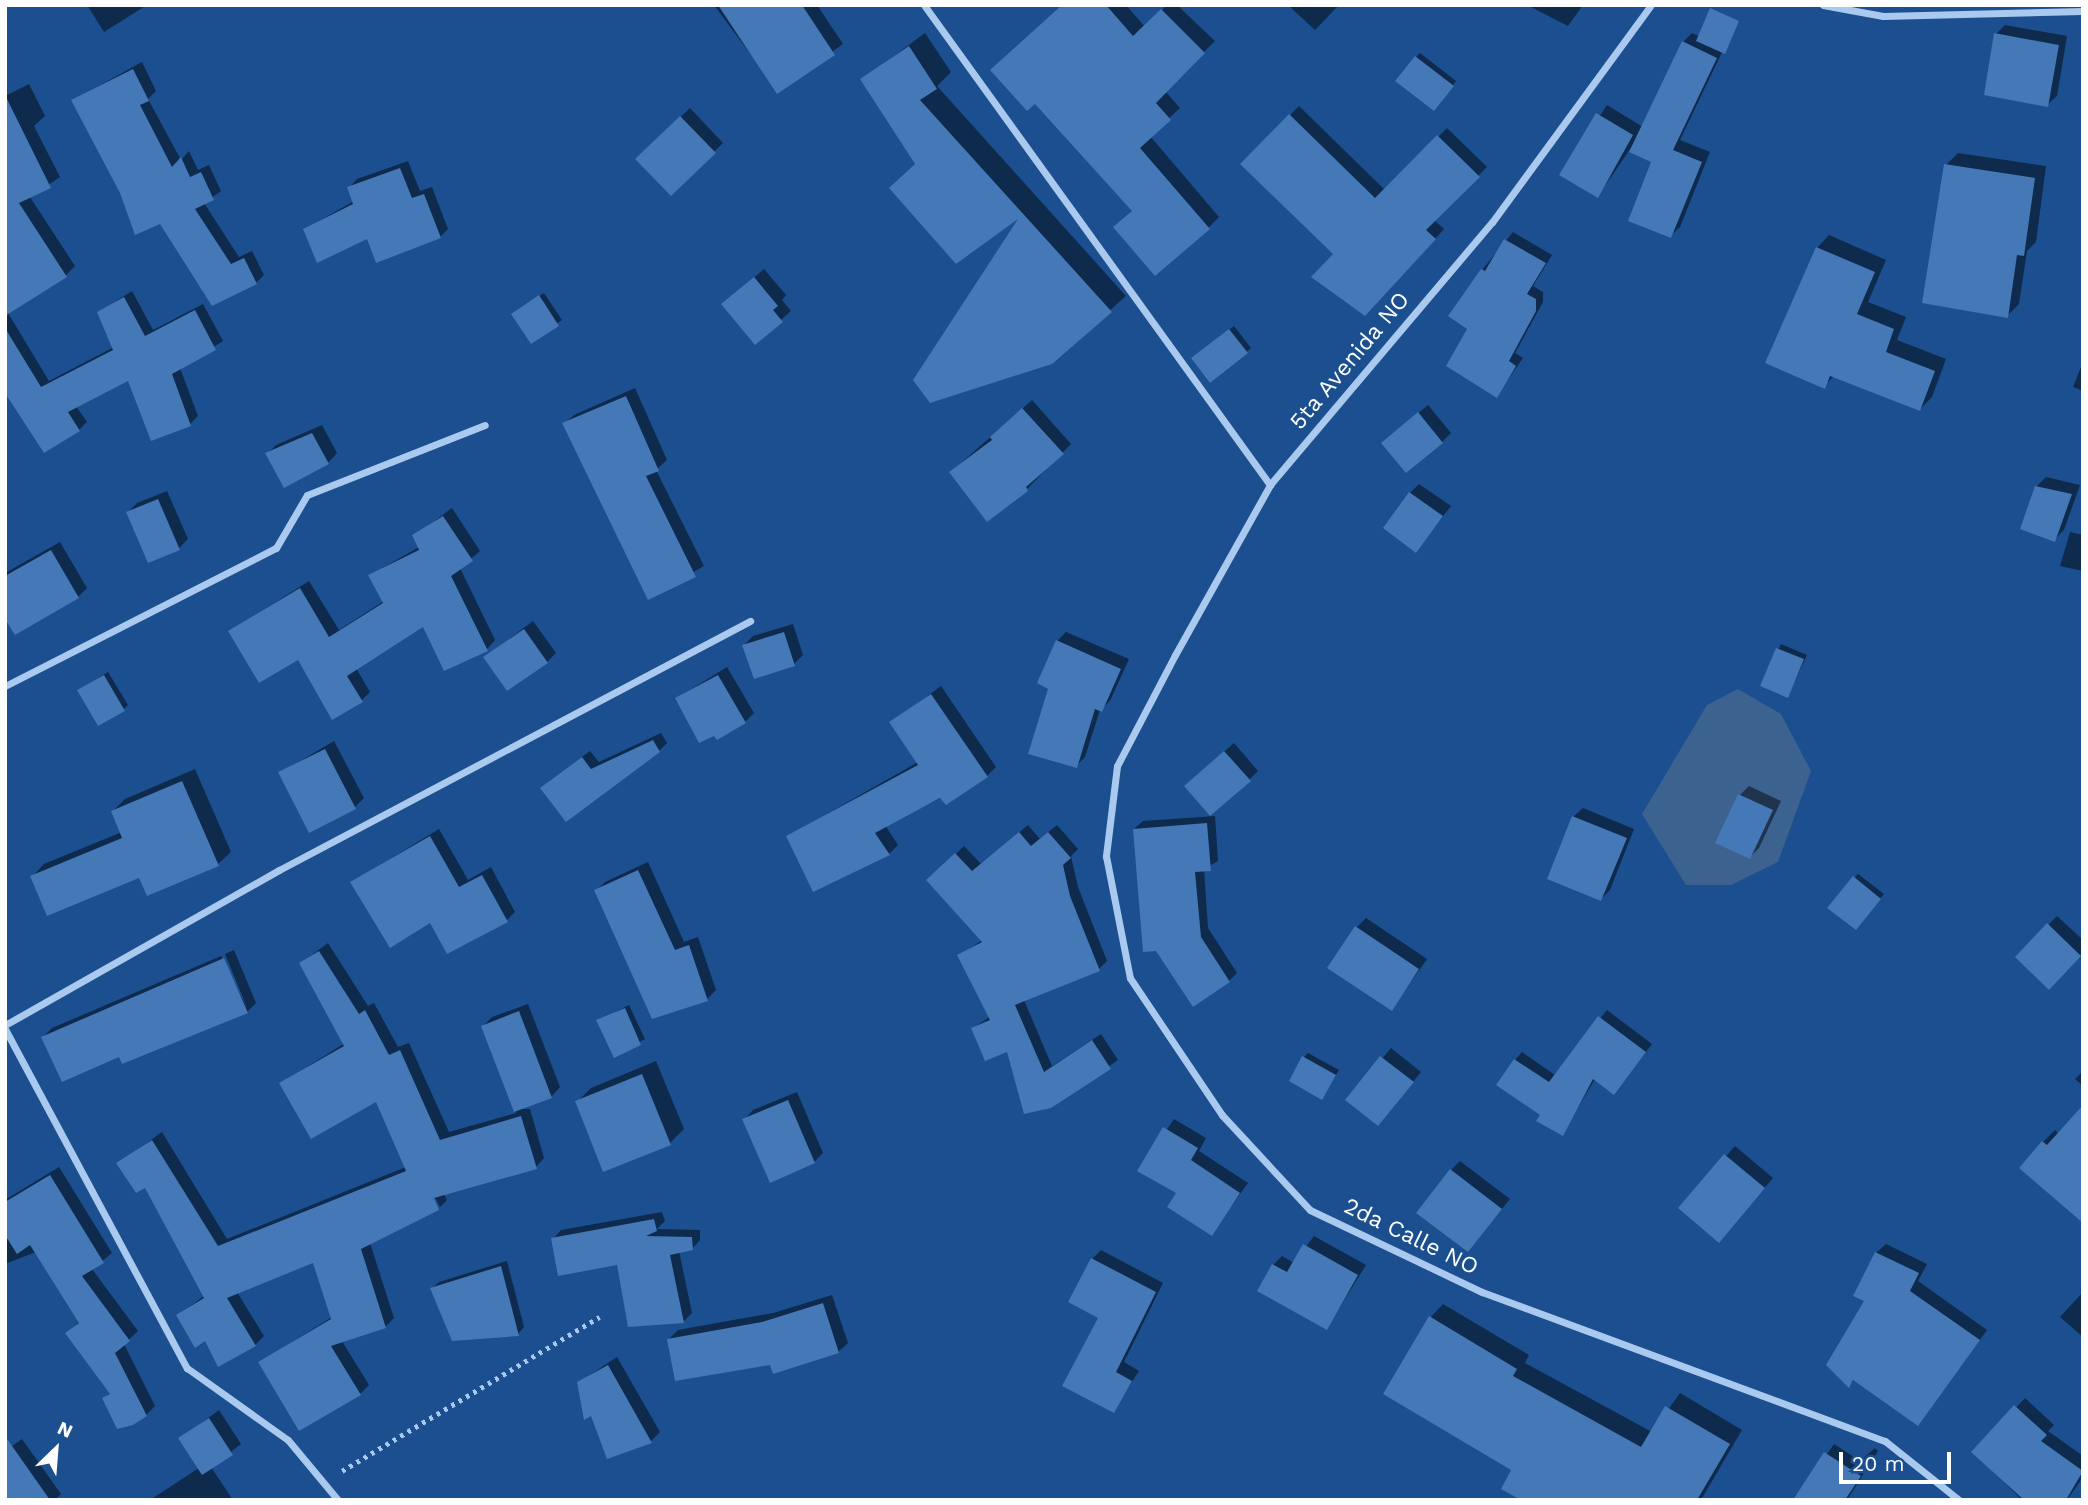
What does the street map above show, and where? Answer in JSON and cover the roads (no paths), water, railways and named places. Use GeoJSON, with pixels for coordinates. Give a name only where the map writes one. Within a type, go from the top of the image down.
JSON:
{"type":"FeatureCollection","features":[{"type":"Feature","properties":{"kind":"street"},"geometry":{"type":"LineString","coordinates":[[924,5],[1270,485]]}},
{"type":"Feature","properties":{"kind":"street","name":"5ta Avenida NO"},"geometry":{"type":"LineString","coordinates":[[1117,766],[1270,485],[1492,222],[1651,5]]}},
{"type":"Feature","properties":{"kind":"street"},"geometry":{"type":"LineString","coordinates":[[1823,5],[1883,16],[2083,11]]}},
{"type":"Feature","properties":{"kind":"street"},"geometry":{"type":"LineString","coordinates":[[5,687],[276,548],[307,495],[485,425]]}},
{"type":"Feature","properties":{"kind":"street"},"geometry":{"type":"LineString","coordinates":[[338,1500],[288,1440],[187,1368],[5,1027],[279,870],[750,621]]}},
{"type":"Feature","properties":{"kind":"street","name":"2da Calle NO"},"geometry":{"type":"LineString","coordinates":[[1117,766],[1106,856],[1130,978],[1222,1115],[1310,1210],[1482,1292],[1885,1441],[1959,1500]]}},
{"type":"Feature","properties":{"kind":"water"},"geometry":{"type":"Polygon","coordinates":[[[1738,689],[1781,714],[1811,771],[1778,862],[1731,885],[1686,885],[1642,814],[1707,705],[1738,689]]]}}]}
